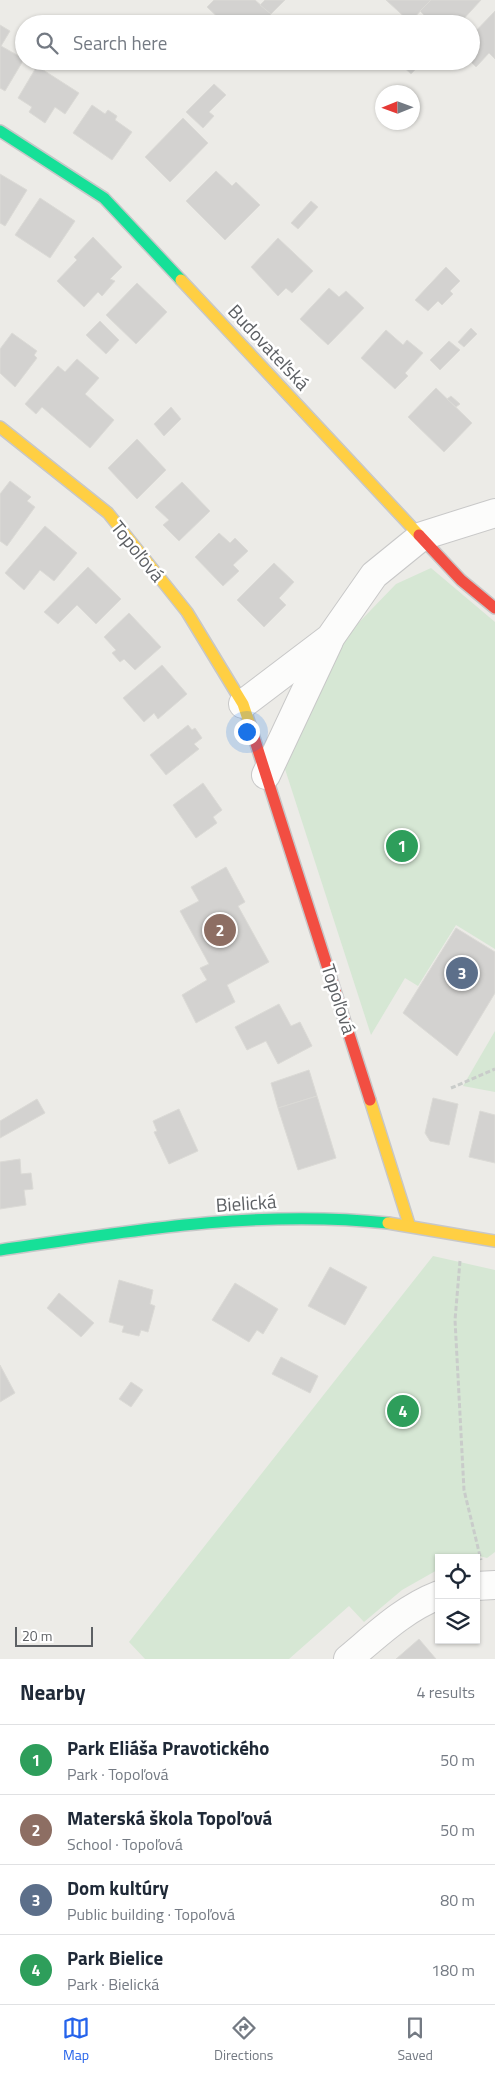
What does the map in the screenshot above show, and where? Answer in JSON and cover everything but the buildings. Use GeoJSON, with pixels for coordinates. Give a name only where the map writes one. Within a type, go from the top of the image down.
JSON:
{"type":"FeatureCollection","features":[{"type":"Feature","properties":{"kind":"street","name":"Budovateľská"},"geometry":{"type":"LineString","coordinates":[[0,131],[104,198],[422,536],[461,580],[495,608]]}},
{"type":"Feature","properties":{"kind":"street","name":"Topoľová"},"geometry":{"type":"LineString","coordinates":[[0,427],[108,513],[187,612],[243,704],[344,1015],[409,1224]]}},
{"type":"Feature","properties":{"kind":"street"},"geometry":{"type":"LineString","coordinates":[[266,775],[330,638],[374,575],[422,536],[495,513]]}},
{"type":"Feature","properties":{"kind":"street"},"geometry":{"type":"LineString","coordinates":[[243,704],[330,638]]}},
{"type":"Feature","properties":{"kind":"street","name":"Bielická"},"geometry":{"type":"LineString","coordinates":[[0,1250],[169,1227],[238,1220],[323,1218],[409,1224],[495,1241]]}},
{"type":"Feature","properties":{"kind":"street"},"geometry":{"type":"LineString","coordinates":[[348,1659],[403,1613],[418,1603],[435,1597]]}},
{"type":"Feature","properties":{"kind":"path"},"geometry":{"type":"LineString","coordinates":[[450,1088],[495,1069]]}},
{"type":"Feature","properties":{"kind":"path"},"geometry":{"type":"LineString","coordinates":[[461,1253],[454,1320],[464,1490],[484,1578]]}},
{"type":"Feature","properties":{"kind":"green space"},"geometry":{"type":"Polygon","coordinates":[[[431,568],[495,622],[495,949],[456,925],[418,986],[405,978],[371,1035],[284,766],[342,640],[396,584],[431,568]]]}},
{"type":"Feature","properties":{"kind":"green space"},"geometry":{"type":"Polygon","coordinates":[[[495,1031],[495,1092],[463,1086],[495,1031]]]}},
{"type":"Feature","properties":{"kind":"green space"},"geometry":{"type":"Polygon","coordinates":[[[433,1256],[495,1270],[495,1552],[487,1558],[480,1557],[480,1554],[435,1554],[435,1571],[402,1590],[364,1622],[349,1606],[289,1659],[145,1659],[129,1642],[433,1256]]]}},
{"type":"Feature","properties":{"kind":"traffic: fast"},"geometry":{"type":"LineString","coordinates":[[0,131],[104,198],[181,280]]}},
{"type":"Feature","properties":{"kind":"traffic: fast"},"geometry":{"type":"LineString","coordinates":[[0,1250],[145,1229],[242,1220],[339,1219],[388,1223]]}},
{"type":"Feature","properties":{"kind":"traffic: slow"},"geometry":{"type":"LineString","coordinates":[[181,280],[419,535]]}},
{"type":"Feature","properties":{"kind":"traffic: slow"},"geometry":{"type":"LineString","coordinates":[[0,427],[108,513],[187,612],[243,704],[250,725]]}},
{"type":"Feature","properties":{"kind":"traffic: slow"},"geometry":{"type":"LineString","coordinates":[[370,1100],[409,1224]]}},
{"type":"Feature","properties":{"kind":"traffic: slow"},"geometry":{"type":"LineString","coordinates":[[388,1223],[495,1241]]}},
{"type":"Feature","properties":{"kind":"traffic: jam"},"geometry":{"type":"LineString","coordinates":[[419,535],[461,580],[495,608]]}},
{"type":"Feature","properties":{"kind":"traffic: jam"},"geometry":{"type":"LineString","coordinates":[[250,725],[370,1100]]}},
{"type":"Feature","properties":{"kind":"place","name":"Park Eliáša Pravotického"},"geometry":{"type":"Point","coordinates":[402,846]}},
{"type":"Feature","properties":{"kind":"place","name":"Materská škola Topoľová"},"geometry":{"type":"Point","coordinates":[220,930]}},
{"type":"Feature","properties":{"kind":"place","name":"Dom kultúry"},"geometry":{"type":"Point","coordinates":[462,973]}},
{"type":"Feature","properties":{"kind":"place","name":"Park Bielice"},"geometry":{"type":"Point","coordinates":[403,1411]}}]}
